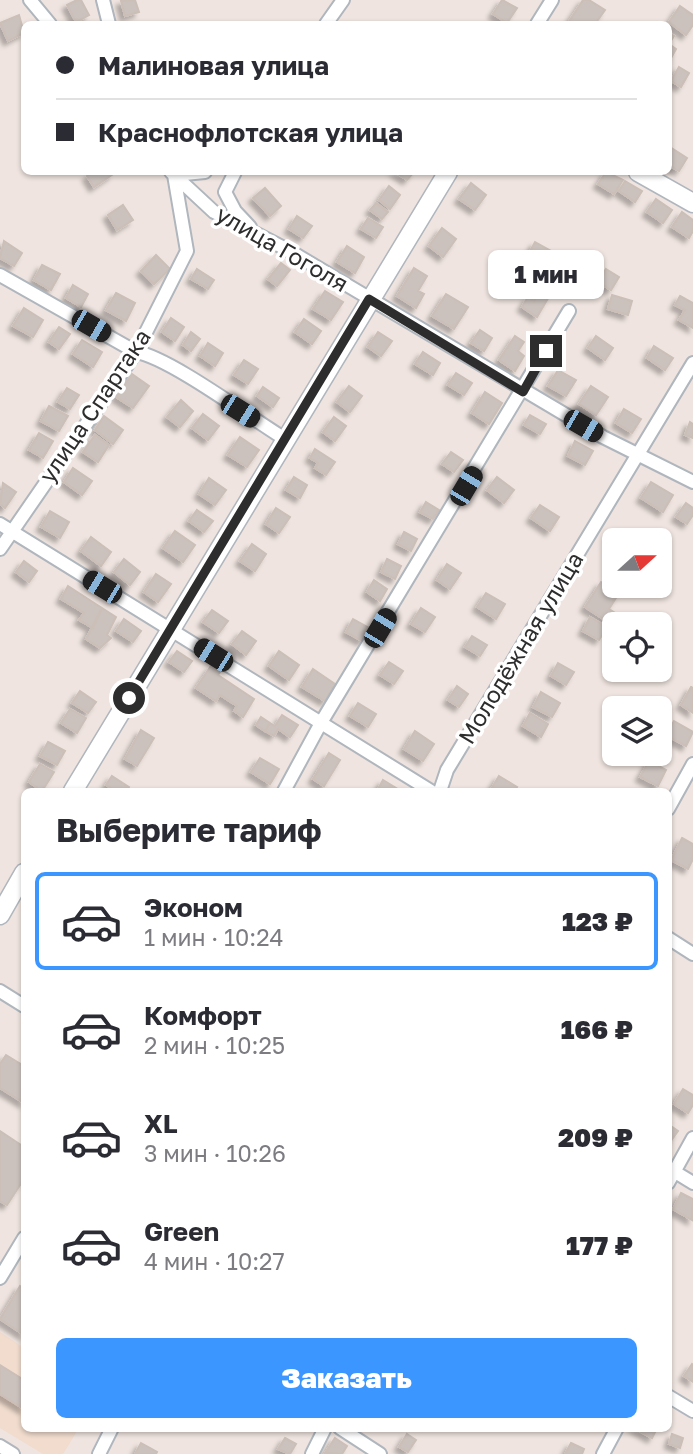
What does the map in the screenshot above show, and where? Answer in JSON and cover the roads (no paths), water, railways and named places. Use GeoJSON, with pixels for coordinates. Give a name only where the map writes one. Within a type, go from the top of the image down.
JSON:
{"type":"FeatureCollection","features":[{"type":"Feature","properties":{"kind":"street"},"geometry":{"type":"LineString","coordinates":[[30,0],[48,21]]}},
{"type":"Feature","properties":{"kind":"street"},"geometry":{"type":"LineString","coordinates":[[103,0],[108,21]]}},
{"type":"Feature","properties":{"kind":"street"},"geometry":{"type":"LineString","coordinates":[[328,21],[343,0]]}},
{"type":"Feature","properties":{"kind":"street"},"geometry":{"type":"LineString","coordinates":[[539,21],[552,0]]}},
{"type":"Feature","properties":{"kind":"street","name":"улица Спартака"},"geometry":{"type":"LineString","coordinates":[[0,550],[5,527],[136,352],[187,251],[173,175]]}},
{"type":"Feature","properties":{"kind":"street","name":"улица Гоголя"},"geometry":{"type":"LineString","coordinates":[[175,175],[214,212],[369,299],[523,392],[693,482]]}},
{"type":"Feature","properties":{"kind":"street"},"geometry":{"type":"LineString","coordinates":[[234,175],[225,192],[235,211],[255,233]]}},
{"type":"Feature","properties":{"kind":"street"},"geometry":{"type":"LineString","coordinates":[[75,788],[446,175]]}},
{"type":"Feature","properties":{"kind":"street"},"geometry":{"type":"LineString","coordinates":[[643,175],[693,203]]}},
{"type":"Feature","properties":{"kind":"street"},"geometry":{"type":"LineString","coordinates":[[0,275],[136,352],[146,354],[172,368],[285,439]]}},
{"type":"Feature","properties":{"kind":"street"},"geometry":{"type":"LineString","coordinates":[[286,788],[322,721],[523,392],[569,311]]}},
{"type":"Feature","properties":{"kind":"street","name":"Молодёжная улица"},"geometry":{"type":"LineString","coordinates":[[441,788],[447,770],[693,363]]}},
{"type":"Feature","properties":{"kind":"street"},"geometry":{"type":"LineString","coordinates":[[5,527],[426,788]]}},
{"type":"Feature","properties":{"kind":"street"},"geometry":{"type":"LineString","coordinates":[[672,802],[693,764]]}},
{"type":"Feature","properties":{"kind":"street"},"geometry":{"type":"LineString","coordinates":[[0,915],[21,878]]}},
{"type":"Feature","properties":{"kind":"street"},"geometry":{"type":"LineString","coordinates":[[672,941],[693,954]]}},
{"type":"Feature","properties":{"kind":"street"},"geometry":{"type":"LineString","coordinates":[[0,991],[21,1004]]}},
{"type":"Feature","properties":{"kind":"street"},"geometry":{"type":"LineString","coordinates":[[693,1138],[672,1177],[693,1183]]}},
{"type":"Feature","properties":{"kind":"street"},"geometry":{"type":"LineString","coordinates":[[0,1278],[21,1243]]}},
{"type":"Feature","properties":{"kind":"street"},"geometry":{"type":"LineString","coordinates":[[672,1398],[693,1411]]}},
{"type":"Feature","properties":{"kind":"street"},"geometry":{"type":"LineString","coordinates":[[99,1454],[110,1432]]}},
{"type":"Feature","properties":{"kind":"street"},"geometry":{"type":"LineString","coordinates":[[312,1454],[323,1432]]}},
{"type":"Feature","properties":{"kind":"street"},"geometry":{"type":"LineString","coordinates":[[347,1432],[380,1454]]}},
{"type":"Feature","properties":{"kind":"street"},"geometry":{"type":"LineString","coordinates":[[603,1454],[615,1432]]}},
{"type":"Feature","properties":{"kind":"street"},"geometry":{"type":"LineString","coordinates":[[0,1446],[13,1454]]}}]}
